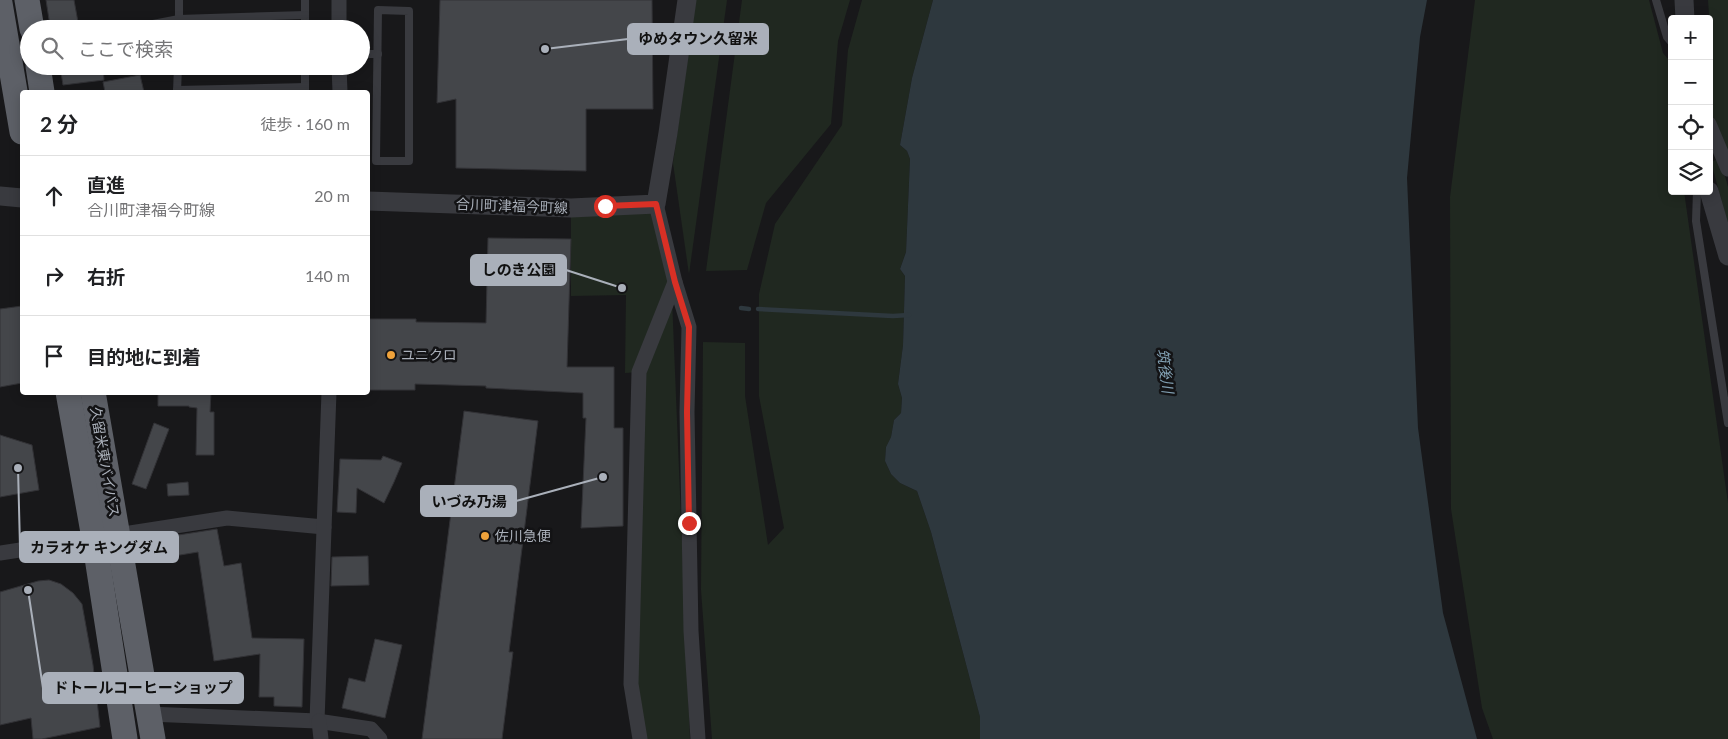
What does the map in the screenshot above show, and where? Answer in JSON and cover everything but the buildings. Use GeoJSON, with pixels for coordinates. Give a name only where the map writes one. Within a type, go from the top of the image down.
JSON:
{"type":"FeatureCollection","features":[{"type":"Feature","properties":{"kind":"highway"},"geometry":{"type":"LineString","coordinates":[[27,0],[30,20]]}},
{"type":"Feature","properties":{"kind":"highway"},"geometry":{"type":"LineString","coordinates":[[0,3],[3,40],[20,122]]}},
{"type":"Feature","properties":{"kind":"highway"},"geometry":{"type":"LineString","coordinates":[[39,75],[42,90]]}},
{"type":"Feature","properties":{"kind":"highway","name":"久留米東バイパス"},"geometry":{"type":"LineString","coordinates":[[69,395],[94,538],[125,739]]}},
{"type":"Feature","properties":{"kind":"highway","name":"久留米東バイパス"},"geometry":{"type":"LineString","coordinates":[[94,395],[154,739]]}},
{"type":"Feature","properties":{"kind":"street"},"geometry":{"type":"LineString","coordinates":[[339,0],[339,20]]}},
{"type":"Feature","properties":{"kind":"street"},"geometry":{"type":"LineString","coordinates":[[687,0],[656,204],[675,282],[689,327],[687,412],[691,612],[698,739]]}},
{"type":"Feature","properties":{"kind":"street"},"geometry":{"type":"LineString","coordinates":[[1684,0],[1685,15]]}},
{"type":"Feature","properties":{"kind":"street"},"geometry":{"type":"LineString","coordinates":[[339,75],[340,90]]}},
{"type":"Feature","properties":{"kind":"street"},"geometry":{"type":"LineString","coordinates":[[1713,133],[1728,168]]}},
{"type":"Feature","properties":{"kind":"street"},"geometry":{"type":"LineString","coordinates":[[1710,195],[1728,256]]}},
{"type":"Feature","properties":{"kind":"street"},"geometry":{"type":"LineString","coordinates":[[0,196],[20,198]]}},
{"type":"Feature","properties":{"kind":"street","name":"合川町津福今町線"},"geometry":{"type":"LineString","coordinates":[[370,201],[571,208],[656,204]]}},
{"type":"Feature","properties":{"kind":"street"},"geometry":{"type":"LineString","coordinates":[[640,739],[631,684],[639,372],[675,282]]}},
{"type":"Feature","properties":{"kind":"street"},"geometry":{"type":"LineString","coordinates":[[321,739],[318,721],[329,395]]}},
{"type":"Feature","properties":{"kind":"street"},"geometry":{"type":"LineString","coordinates":[[0,552],[227,518],[324,527]]}},
{"type":"Feature","properties":{"kind":"street"},"geometry":{"type":"LineString","coordinates":[[149,714],[318,721],[371,729],[380,739]]}},
{"type":"Feature","properties":{"kind":"lane"},"geometry":{"type":"LineString","coordinates":[[179,0],[179,18]]}},
{"type":"Feature","properties":{"kind":"lane"},"geometry":{"type":"LineString","coordinates":[[305,0],[305,20]]}},
{"type":"Feature","properties":{"kind":"lane"},"geometry":{"type":"LineString","coordinates":[[1656,0],[1668,38]]}},
{"type":"Feature","properties":{"kind":"lane"},"geometry":{"type":"LineString","coordinates":[[378,10],[409,11],[409,161],[376,161],[378,54],[378,10]]}},
{"type":"Feature","properties":{"kind":"lane"},"geometry":{"type":"LineString","coordinates":[[170,20],[179,18],[305,15]]}},
{"type":"Feature","properties":{"kind":"lane"},"geometry":{"type":"LineString","coordinates":[[370,54],[378,54]]}},
{"type":"Feature","properties":{"kind":"lane"},"geometry":{"type":"LineString","coordinates":[[177,90],[178,75]]}},
{"type":"Feature","properties":{"kind":"lane"},"geometry":{"type":"LineString","coordinates":[[305,75],[305,90]]}},
{"type":"Feature","properties":{"kind":"lane"},"geometry":{"type":"LineString","coordinates":[[1697,195],[1696,221],[1728,423]]}},
{"type":"Feature","properties":{"kind":"shaded area"},"geometry":{"type":"Polygon","coordinates":[[[696,0],[727,0],[689,274],[673,163],[696,0]]]}},
{"type":"Feature","properties":{"kind":"shaded area"},"geometry":{"type":"Polygon","coordinates":[[[742,0],[850,0],[838,41],[831,124],[766,203],[747,270],[706,271],[742,0]]]}},
{"type":"Feature","properties":{"kind":"shaded area"},"geometry":{"type":"Polygon","coordinates":[[[862,0],[933,0],[912,78],[900,145],[907,151],[910,159],[906,252],[900,269],[905,276],[903,345],[898,384],[902,398],[901,413],[894,420],[891,437],[886,447],[885,461],[891,474],[900,483],[917,491],[931,532],[980,717],[980,739],[712,739],[701,590],[703,342],[745,343],[745,396],[768,545],[784,528],[759,396],[759,294],[775,224],[842,125],[848,50],[862,0]]]}},
{"type":"Feature","properties":{"kind":"shaded area"},"geometry":{"type":"Polygon","coordinates":[[[1475,0],[1649,0],[1663,53],[1668,59],[1668,195],[1685,195],[1728,503],[1728,739],[1493,739],[1482,708],[1451,509],[1450,197],[1475,0]]]}},
{"type":"Feature","properties":{"kind":"shaded area"},"geometry":{"type":"Polygon","coordinates":[[[1708,0],[1728,0],[1728,154],[1713,122],[1713,15],[1709,15],[1708,0]]]}},
{"type":"Feature","properties":{"kind":"shaded area"},"geometry":{"type":"Polygon","coordinates":[[[1720,158],[1728,187],[1728,224],[1713,169],[1713,161],[1720,158]]]}},
{"type":"Feature","properties":{"kind":"shaded area"},"geometry":{"type":"Polygon","coordinates":[[[656,204],[675,282],[639,372],[625,373],[626,295],[571,296],[571,208],[656,204]]]}},
{"type":"Feature","properties":{"kind":"shaded area"},"geometry":{"type":"Polygon","coordinates":[[[672,299],[690,739],[646,739],[635,690],[645,370],[672,299]]]}},
{"type":"Feature","properties":{"kind":"water","name":"筑後川"},"geometry":{"type":"Polygon","coordinates":[[[933,0],[1427,0],[1420,37],[1407,178],[1418,428],[1443,613],[1477,739],[980,739],[980,717],[931,532],[917,491],[900,483],[891,474],[885,461],[886,447],[891,437],[894,420],[901,413],[902,398],[898,384],[903,345],[905,276],[900,269],[906,252],[910,159],[907,151],[900,145],[912,78],[933,0]]]}},
{"type":"Feature","properties":{"kind":"waterway"},"geometry":{"type":"LineString","coordinates":[[741,308],[749,309]]}},
{"type":"Feature","properties":{"kind":"waterway"},"geometry":{"type":"LineString","coordinates":[[758,309],[893,316],[909,315]]}},
{"type":"Feature","properties":{"kind":"place","name":"ゆめタウン久留米"},"geometry":{"type":"Point","coordinates":[545,49]}},
{"type":"Feature","properties":{"kind":"place","name":"しのき公園"},"geometry":{"type":"Point","coordinates":[622,288]}},
{"type":"Feature","properties":{"kind":"place","name":"ユニクロ"},"geometry":{"type":"Point","coordinates":[391,355]}},
{"type":"Feature","properties":{"kind":"place","name":"カラオケ キングダム"},"geometry":{"type":"Point","coordinates":[18,468]}},
{"type":"Feature","properties":{"kind":"place","name":"いづみ乃湯"},"geometry":{"type":"Point","coordinates":[603,477]}},
{"type":"Feature","properties":{"kind":"place","name":"佐川急便"},"geometry":{"type":"Point","coordinates":[485,536]}},
{"type":"Feature","properties":{"kind":"place","name":"ドトールコーヒーショップ"},"geometry":{"type":"Point","coordinates":[28,590]}},
{"type":"Feature","properties":{"kind":"route"},"geometry":{"type":"LineString","coordinates":[[605,206],[656,204],[675,282],[689,327],[687,412],[689,523]]}}]}
